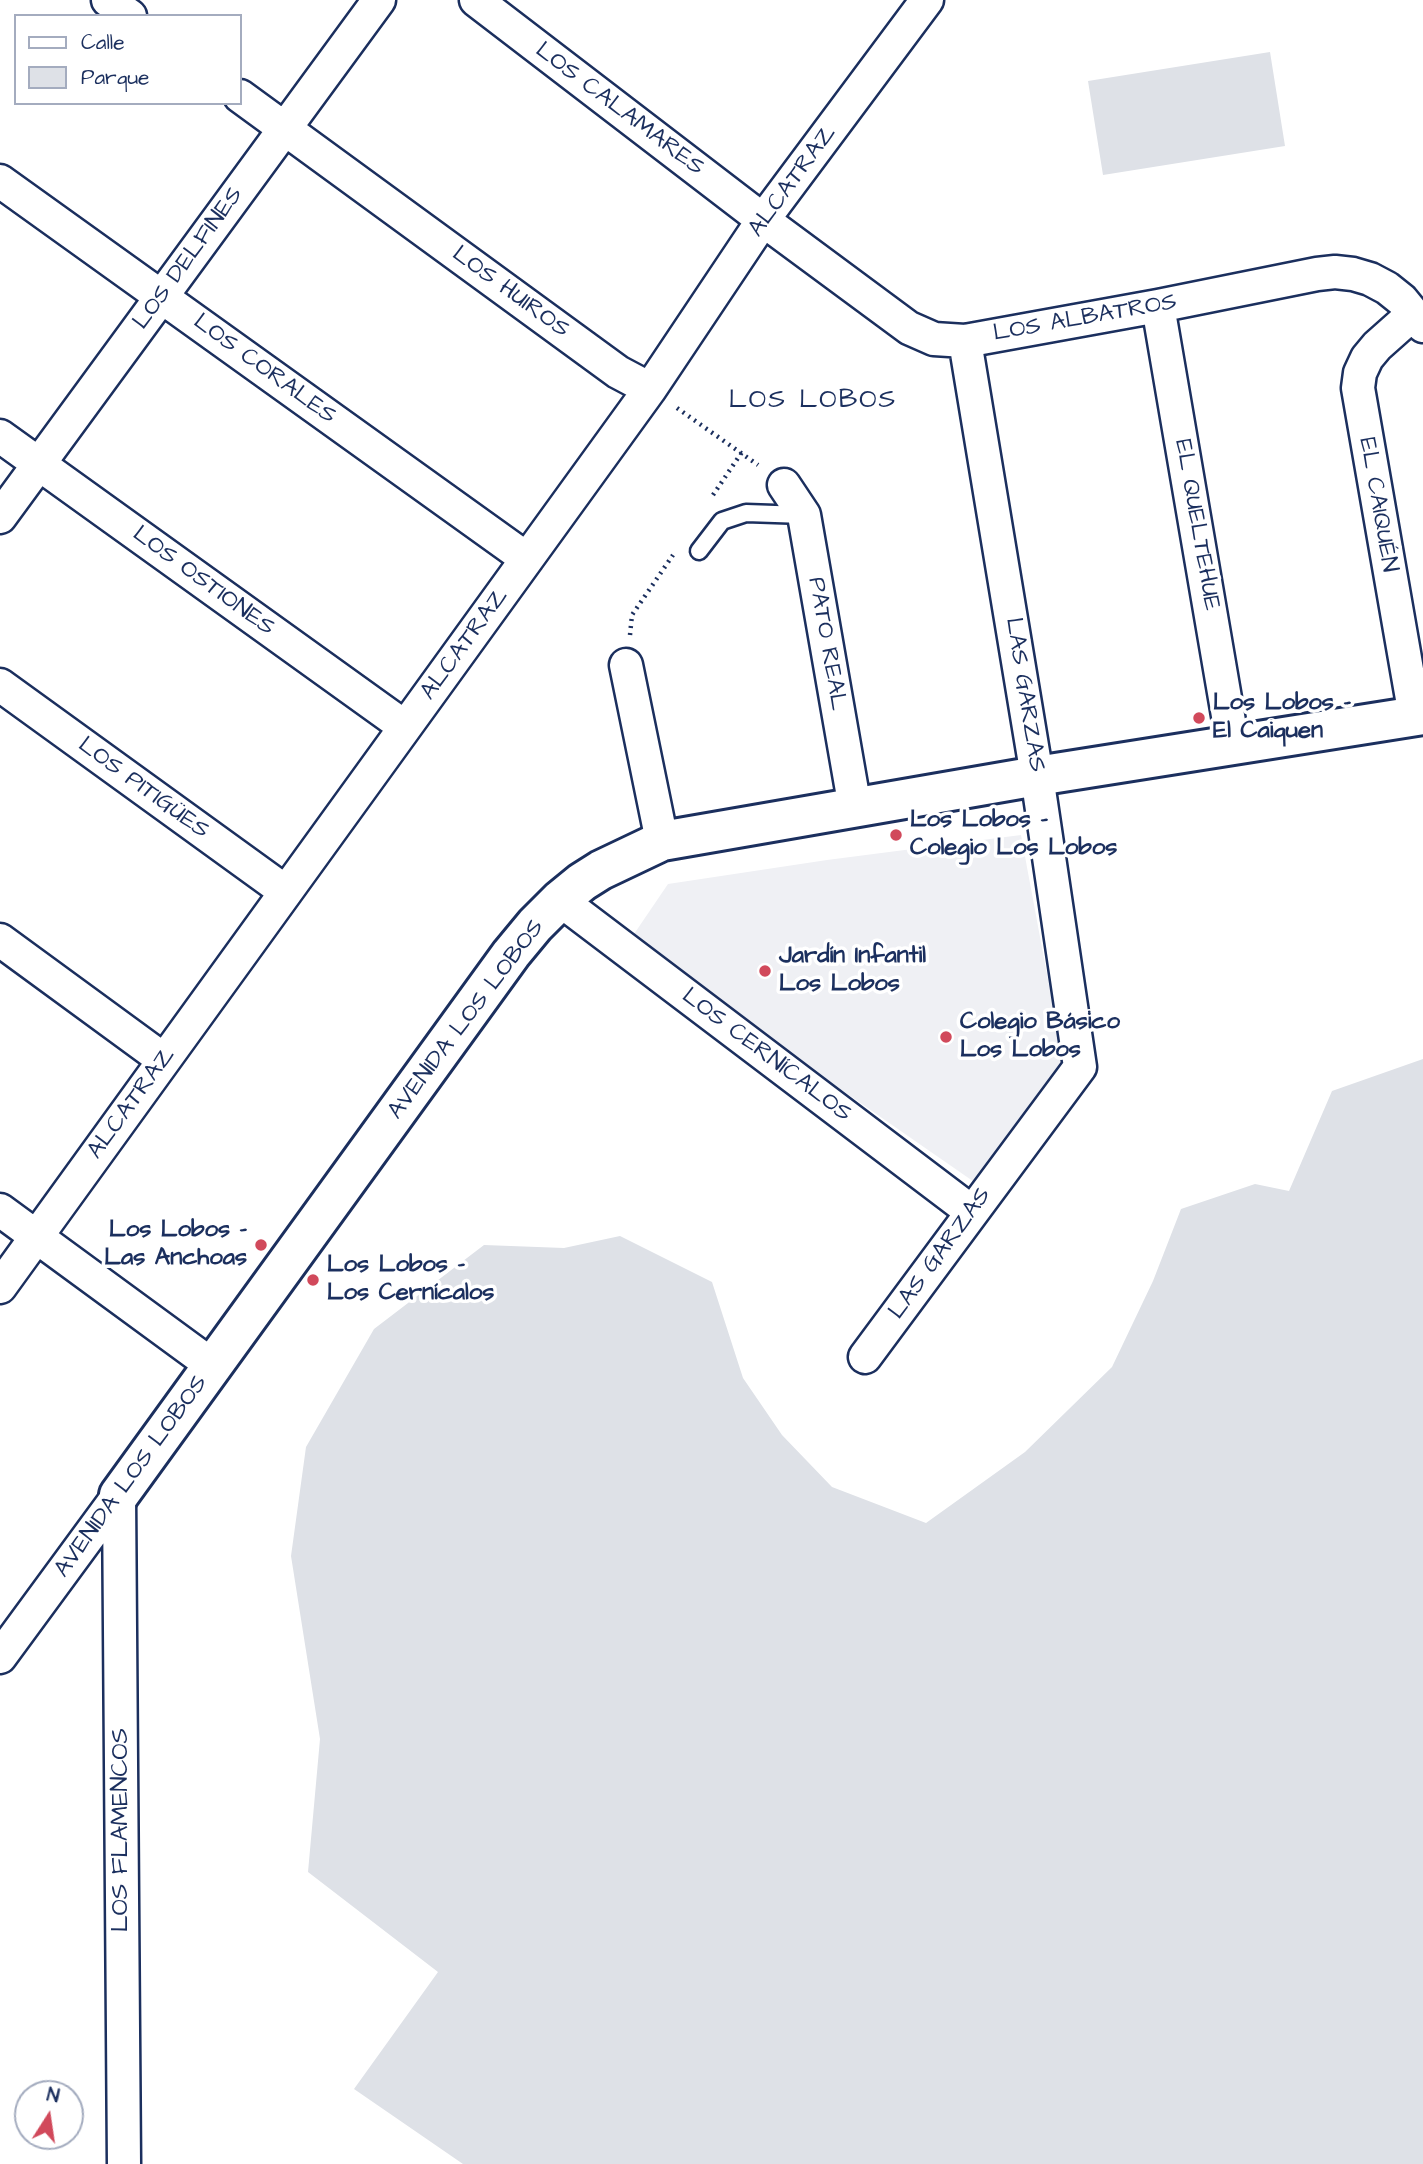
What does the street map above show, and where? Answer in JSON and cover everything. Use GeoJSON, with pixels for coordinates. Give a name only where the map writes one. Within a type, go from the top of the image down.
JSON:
{"type":"FeatureCollection","features":[{"type":"Feature","properties":{"kind":"street","name":"LOS DELFINES"},"geometry":{"type":"LineString","coordinates":[[0,517],[379,0]]}},
{"type":"Feature","properties":{"kind":"street","name":"LOS CALAMARES"},"geometry":{"type":"LineString","coordinates":[[475,0],[763,220]]}},
{"type":"Feature","properties":{"kind":"street","name":"ALCATRAZ"},"geometry":{"type":"LineString","coordinates":[[0,1287],[650,389],[763,220],[927,0]]}},
{"type":"Feature","properties":{"kind":"street","name":"LOS HUIROS"},"geometry":{"type":"LineString","coordinates":[[242,97],[618,372],[650,389]]}},
{"type":"Feature","properties":{"kind":"street","name":"LOS CORALES"},"geometry":{"type":"LineString","coordinates":[[0,181],[527,559]]}},
{"type":"Feature","properties":{"kind":"street","name":"LOS ALBATROS"},"geometry":{"type":"LineString","coordinates":[[763,220],[909,328],[934,339],[965,341],[1335,272],[1370,279],[1387,288],[1402,300],[1418,320]]}},
{"type":"Feature","properties":{"kind":"street","name":"EL QUELTEHUE"},"geometry":{"type":"LineString","coordinates":[[1158,306],[1233,745]]}},
{"type":"Feature","properties":{"kind":"street","name":"EL CAIQUÉN"},"geometry":{"type":"LineString","coordinates":[[1418,320],[1377,346],[1360,373],[1358,388],[1419,715]]}},
{"type":"Feature","properties":{"kind":"street","name":"LAS GARZAS"},"geometry":{"type":"LineString","coordinates":[[865,1357],[1080,1067],[1037,776],[965,341]]}},
{"type":"Feature","properties":{"kind":"street","name":"LOS OSTIONES"},"geometry":{"type":"LineString","coordinates":[[0,436],[405,727]]}},
{"type":"Feature","properties":{"kind":"street","name":"PATO REAL"},"geometry":{"type":"LineString","coordinates":[[784,485],[804,515],[855,808]]}},
{"type":"Feature","properties":{"kind":"street"},"geometry":{"type":"LineString","coordinates":[[626,665],[662,841]]}},
{"type":"Feature","properties":{"kind":"street","name":"LOS PITIGÜES"},"geometry":{"type":"LineString","coordinates":[[0,685],[285,892]]}},
{"type":"Feature","properties":{"kind":"street","name":"AVENIDA LOS LOBOS"},"geometry":{"type":"LineString","coordinates":[[0,1657],[511,954],[560,900],[601,870],[662,841],[1037,776],[1419,715]]}},
{"type":"Feature","properties":{"kind":"street","name":"LOS CERNÍCALOS"},"geometry":{"type":"LineString","coordinates":[[560,900],[972,1212]]}},
{"type":"Feature","properties":{"kind":"street"},"geometry":{"type":"LineString","coordinates":[[0,940],[164,1060]]}},
{"type":"Feature","properties":{"kind":"street"},"geometry":{"type":"LineString","coordinates":[[0,1210],[213,1366]]}},
{"type":"Feature","properties":{"kind":"street","name":"LOS FLAMENCOS"},"geometry":{"type":"LineString","coordinates":[[119,1495],[124,2164]]}},
{"type":"Feature","properties":{"kind":"lane"},"geometry":{"type":"LineString","coordinates":[[699,551],[722,521],[746,513],[804,515]]}},
{"type":"Feature","properties":{"kind":"path"},"geometry":{"type":"LineString","coordinates":[[650,389],[742,452],[784,485]]}},
{"type":"Feature","properties":{"kind":"shaded area","name":"Colegio Básico Los Lobos"},"geometry":{"type":"Polygon","coordinates":[[[1021,835],[1065,1071],[980,1186],[810,1068],[632,937],[668,884],[1021,835]]]}},
{"type":"Feature","properties":{"kind":"green space"},"geometry":{"type":"Polygon","coordinates":[[[1270,52],[1285,146],[1103,175],[1088,81],[1270,52]]]}},
{"type":"Feature","properties":{"kind":"green space"},"geometry":{"type":"Polygon","coordinates":[[[1423,1059],[1423,2164],[463,2164],[354,2089],[438,1972],[308,1872],[320,1739],[291,1556],[306,1447],[374,1329],[484,1245],[564,1248],[620,1236],[712,1282],[743,1378],[782,1435],[832,1487],[926,1523],[1025,1452],[1112,1367],[1153,1281],[1181,1209],[1255,1184],[1289,1191],[1332,1091],[1423,1059]]]}},
{"type":"Feature","properties":{"kind":"place","name":"Los Lobos - El Caiquen"},"geometry":{"type":"Point","coordinates":[1199,718]}},
{"type":"Feature","properties":{"kind":"place","name":"Los Lobos - Colegio Los Lobos"},"geometry":{"type":"Point","coordinates":[896,835]}},
{"type":"Feature","properties":{"kind":"place","name":"Jardín Infantil Los Lobos"},"geometry":{"type":"Point","coordinates":[765,971]}},
{"type":"Feature","properties":{"kind":"place","name":"Colegio Básico Los Lobos"},"geometry":{"type":"Point","coordinates":[946,1037]}},
{"type":"Feature","properties":{"kind":"place","name":"Los Lobos - Las Anchoas"},"geometry":{"type":"Point","coordinates":[261,1245]}},
{"type":"Feature","properties":{"kind":"place","name":"Los Lobos - Los Cernícalos"},"geometry":{"type":"Point","coordinates":[313,1280]}},
{"type":"Feature","properties":{"kind":"district","name":"LOS LOBOS"},"geometry":{"type":"Point","coordinates":[813,402]}}]}
